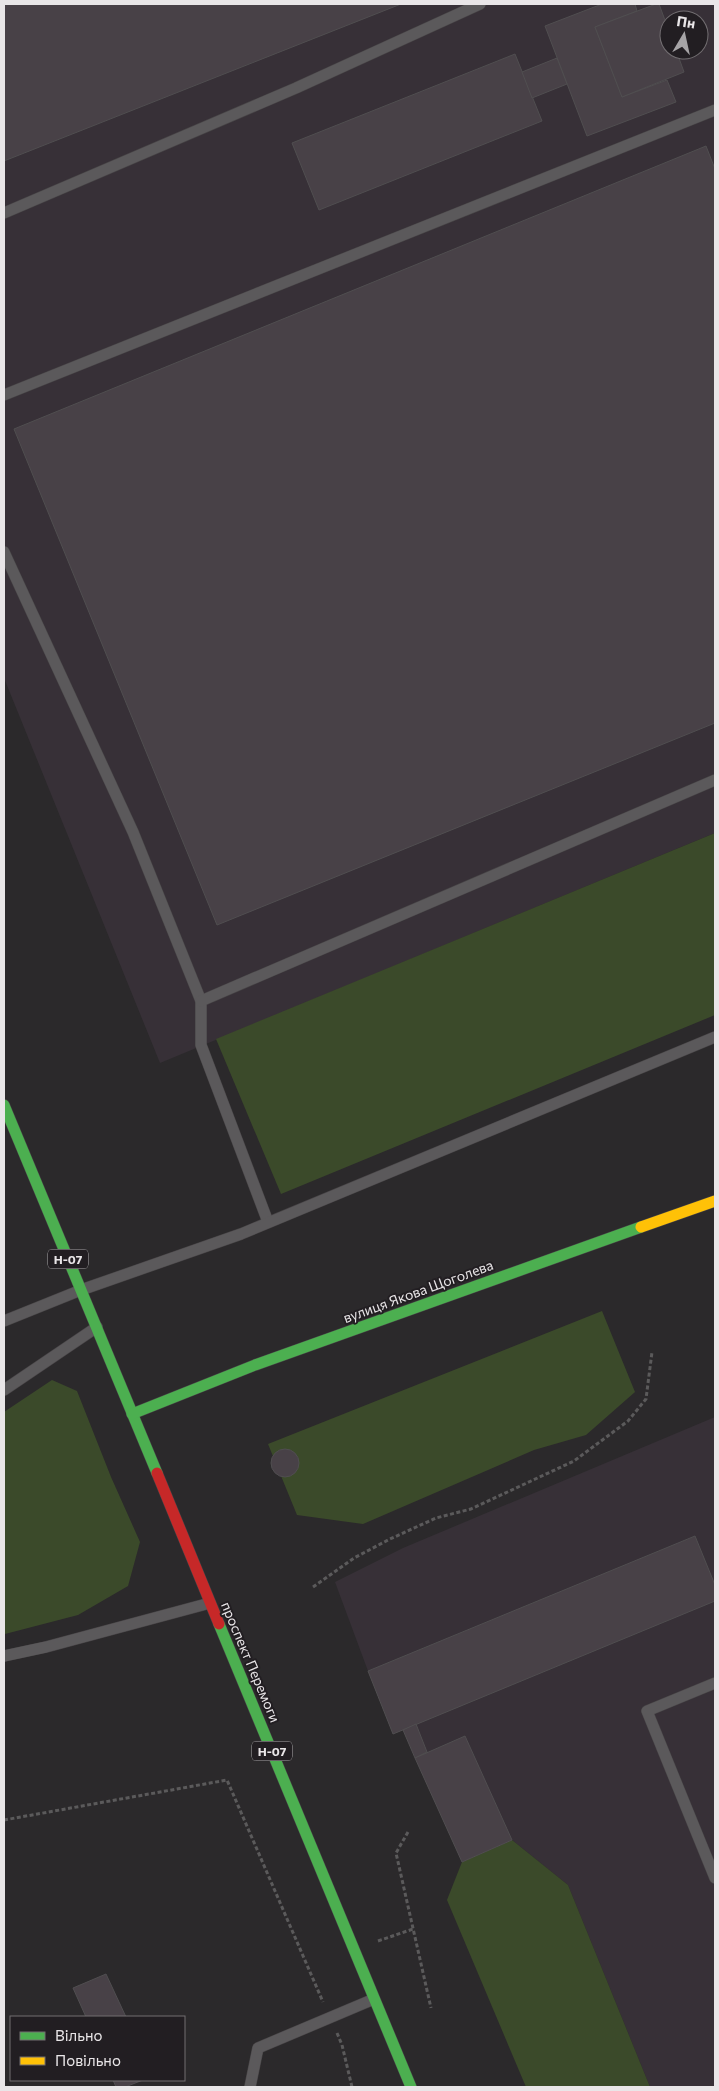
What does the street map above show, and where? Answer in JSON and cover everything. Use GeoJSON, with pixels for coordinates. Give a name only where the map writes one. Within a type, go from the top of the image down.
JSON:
{"type":"FeatureCollection","features":[{"type":"Feature","properties":{"kind":"main road","name":"Н-07"},"geometry":{"type":"LineString","coordinates":[[4,1105],[132,1414]]}},
{"type":"Feature","properties":{"kind":"main road","name":"вулиця Якова Щоголева"},"geometry":{"type":"LineString","coordinates":[[132,1414],[255,1365],[715,1201]]}},
{"type":"Feature","properties":{"kind":"main road","name":"проспект Перемоги"},"geometry":{"type":"LineString","coordinates":[[132,1414],[411,2087]]}},
{"type":"Feature","properties":{"kind":"lane"},"geometry":{"type":"LineString","coordinates":[[4,213],[296,88],[480,4]]}},
{"type":"Feature","properties":{"kind":"lane"},"geometry":{"type":"LineString","coordinates":[[4,395],[715,110]]}},
{"type":"Feature","properties":{"kind":"lane"},"geometry":{"type":"LineString","coordinates":[[4,552],[133,832],[201,1001],[201,1044],[268,1222]]}},
{"type":"Feature","properties":{"kind":"lane"},"geometry":{"type":"LineString","coordinates":[[201,1001],[715,780]]}},
{"type":"Feature","properties":{"kind":"lane"},"geometry":{"type":"LineString","coordinates":[[4,1321],[81,1290],[242,1234],[715,1038]]}},
{"type":"Feature","properties":{"kind":"lane"},"geometry":{"type":"LineString","coordinates":[[4,1390],[96,1326]]}},
{"type":"Feature","properties":{"kind":"lane"},"geometry":{"type":"LineString","coordinates":[[4,1656],[46,1647],[210,1603]]}},
{"type":"Feature","properties":{"kind":"lane"},"geometry":{"type":"LineString","coordinates":[[715,1683],[647,1711],[715,1878]]}},
{"type":"Feature","properties":{"kind":"lane"},"geometry":{"type":"LineString","coordinates":[[250,2087],[258,2048],[374,1999]]}},
{"type":"Feature","properties":{"kind":"path"},"geometry":{"type":"LineString","coordinates":[[313,1587],[354,1558],[390,1539],[436,1518],[471,1509],[574,1460],[628,1421],[646,1399],[652,1352]]}},
{"type":"Feature","properties":{"kind":"path"},"geometry":{"type":"LineString","coordinates":[[4,1820],[227,1780],[342,2045],[352,2087]]}},
{"type":"Feature","properties":{"kind":"path"},"geometry":{"type":"LineString","coordinates":[[408,1832],[396,1853],[431,2008]]}},
{"type":"Feature","properties":{"kind":"path"},"geometry":{"type":"LineString","coordinates":[[354,1950],[413,1929]]}},
{"type":"Feature","properties":{"kind":"shaded area"},"geometry":{"type":"Polygon","coordinates":[[[4,4],[715,4],[715,833],[160,1063],[4,678],[4,4]]]}},
{"type":"Feature","properties":{"kind":"shaded area"},"geometry":{"type":"Polygon","coordinates":[[[715,1417],[715,2087],[650,2087],[568,1885],[512,1840],[462,1862],[403,1730],[393,1734],[335,1582],[403,1548],[715,1417]]]}},
{"type":"Feature","properties":{"kind":"green space"},"geometry":{"type":"Polygon","coordinates":[[[715,833],[715,1015],[281,1194],[216,1039],[715,833]]]}},
{"type":"Feature","properties":{"kind":"green space"},"geometry":{"type":"Polygon","coordinates":[[[602,1311],[635,1392],[586,1435],[534,1450],[363,1524],[297,1515],[268,1444],[602,1311]]]}},
{"type":"Feature","properties":{"kind":"green space"},"geometry":{"type":"Polygon","coordinates":[[[52,1380],[77,1391],[111,1477],[140,1542],[128,1586],[78,1615],[5,1634],[4,1412],[52,1380]]]}},
{"type":"Feature","properties":{"kind":"green space"},"geometry":{"type":"Polygon","coordinates":[[[512,1840],[568,1885],[650,2087],[526,2087],[447,1900],[462,1862],[512,1840]]]}},
{"type":"Feature","properties":{"kind":"building"},"geometry":{"type":"Polygon","coordinates":[[[4,4],[401,4],[4,161],[4,4]]]}},
{"type":"Feature","properties":{"kind":"building"},"geometry":{"type":"Polygon","coordinates":[[[602,4],[635,4],[637,11],[595,27],[622,97],[667,80],[676,102],[587,136],[545,26],[602,4]]]}},
{"type":"Feature","properties":{"kind":"building"},"geometry":{"type":"Polygon","coordinates":[[[659,4],[661,10],[659,10],[659,60],[680,60],[684,72],[622,97],[595,27],[659,4]]]}},
{"type":"Feature","properties":{"kind":"building"},"geometry":{"type":"Polygon","coordinates":[[[515,54],[542,121],[319,210],[292,143],[515,54]]]}},
{"type":"Feature","properties":{"kind":"building"},"geometry":{"type":"Polygon","coordinates":[[[557,58],[567,84],[532,98],[522,72],[557,58]]]}},
{"type":"Feature","properties":{"kind":"building"},"geometry":{"type":"Polygon","coordinates":[[[706,146],[715,169],[715,723],[217,925],[14,429],[706,146]]]}},
{"type":"Feature","properties":{"kind":"building"},"geometry":{"type":"Polygon","coordinates":[[[285,1449],[295,1453],[299,1463],[295,1473],[285,1477],[275,1473],[271,1463],[275,1453],[285,1449]]]}},
{"type":"Feature","properties":{"kind":"building"},"geometry":{"type":"Polygon","coordinates":[[[695,1536],[715,1585],[715,1601],[393,1734],[368,1671],[695,1536]]]}},
{"type":"Feature","properties":{"kind":"building"},"geometry":{"type":"Polygon","coordinates":[[[416,1724],[427,1752],[415,1758],[403,1730],[416,1724]]]}},
{"type":"Feature","properties":{"kind":"building"},"geometry":{"type":"Polygon","coordinates":[[[465,1736],[512,1840],[462,1862],[415,1758],[465,1736]]]}},
{"type":"Feature","properties":{"kind":"building"},"geometry":{"type":"Polygon","coordinates":[[[106,1974],[126,2016],[86,2016],[73,1988],[106,1974]]]}},
{"type":"Feature","properties":{"kind":"building"},"geometry":{"type":"Polygon","coordinates":[[[113,2081],[140,2081],[125,2087],[116,2087],[113,2081]]]}},
{"type":"Feature","properties":{"kind":"traffic: fast"},"geometry":{"type":"LineString","coordinates":[[4,1105],[157,1473]]}},
{"type":"Feature","properties":{"kind":"traffic: fast"},"geometry":{"type":"LineString","coordinates":[[132,1414],[255,1365],[641,1227]]}},
{"type":"Feature","properties":{"kind":"traffic: fast"},"geometry":{"type":"LineString","coordinates":[[219,1624],[411,2087]]}},
{"type":"Feature","properties":{"kind":"traffic: slow"},"geometry":{"type":"LineString","coordinates":[[641,1227],[715,1201]]}},
{"type":"Feature","properties":{"kind":"traffic: jam"},"geometry":{"type":"LineString","coordinates":[[157,1473],[219,1624]]}}]}
